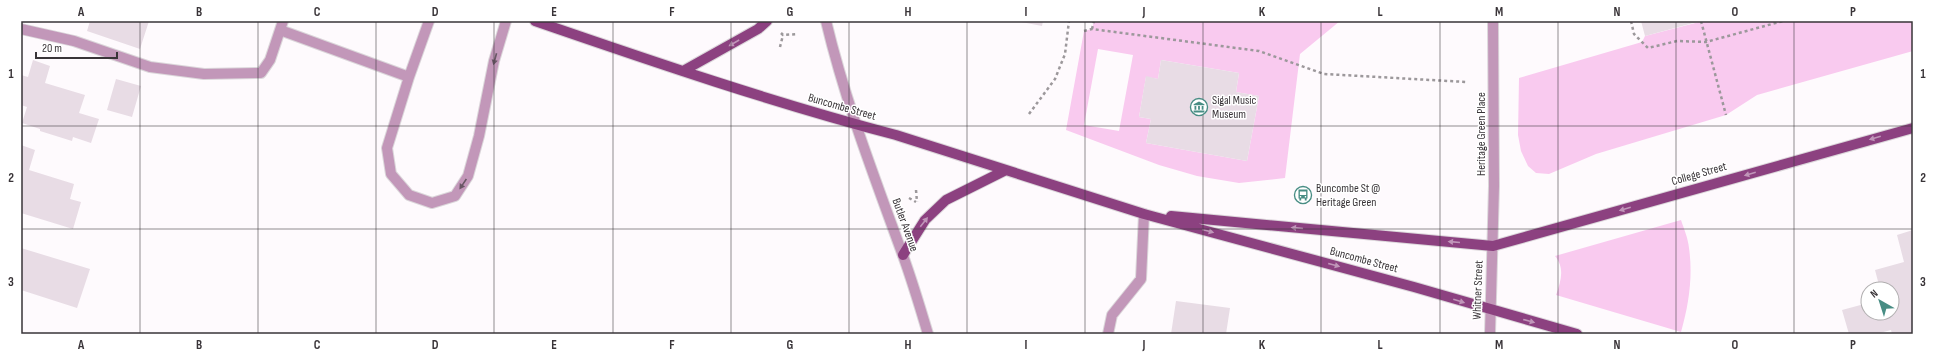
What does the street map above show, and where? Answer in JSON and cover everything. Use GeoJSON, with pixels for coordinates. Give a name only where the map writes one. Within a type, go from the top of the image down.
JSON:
{"type":"FeatureCollection","features":[{"type":"Feature","properties":{"kind":"main road","name":"Buncombe Street"},"geometry":{"type":"LineString","coordinates":[[535,21],[683,72],[856,125],[896,135],[1004,171],[1144,214],[1406,285],[1577,334]]}},
{"type":"Feature","properties":{"kind":"main road"},"geometry":{"type":"LineString","coordinates":[[683,72],[758,29],[766,21]]}},
{"type":"Feature","properties":{"kind":"main road","name":"College Street"},"geometry":{"type":"LineString","coordinates":[[1493,246],[1913,128]]}},
{"type":"Feature","properties":{"kind":"main road"},"geometry":{"type":"LineString","coordinates":[[903,255],[925,220],[946,200],[1004,171]]}},
{"type":"Feature","properties":{"kind":"main road","name":"Buncombe Street"},"geometry":{"type":"LineString","coordinates":[[1144,214],[1493,246]]}},
{"type":"Feature","properties":{"kind":"street"},"geometry":{"type":"LineString","coordinates":[[429,21],[409,77],[387,148],[391,174],[409,195],[432,204],[455,196],[468,176],[479,136],[494,61],[506,21]]}},
{"type":"Feature","properties":{"kind":"street","name":"Butler Avenue"},"geometry":{"type":"LineString","coordinates":[[826,21],[837,66],[856,125],[903,255],[928,334]]}},
{"type":"Feature","properties":{"kind":"street","name":"Heritage Green Place"},"geometry":{"type":"LineString","coordinates":[[1493,21],[1493,246]]}},
{"type":"Feature","properties":{"kind":"street"},"geometry":{"type":"LineString","coordinates":[[21,29],[74,41],[150,68],[204,74],[261,73],[270,60],[282,26],[409,77]]}},
{"type":"Feature","properties":{"kind":"street"},"geometry":{"type":"LineString","coordinates":[[1108,334],[1112,315],[1141,279],[1144,214]]}},
{"type":"Feature","properties":{"kind":"street","name":"Whitner Street"},"geometry":{"type":"LineString","coordinates":[[1490,334],[1493,246]]}},
{"type":"Feature","properties":{"kind":"path"},"geometry":{"type":"LineString","coordinates":[[1029,114],[1055,80],[1065,54],[1069,21]]}},
{"type":"Feature","properties":{"kind":"path"},"geometry":{"type":"LineString","coordinates":[[1092,29],[1094,21]]}},
{"type":"Feature","properties":{"kind":"path"},"geometry":{"type":"LineString","coordinates":[[1631,21],[1634,34],[1648,48],[1677,41],[1706,42],[1783,21]]}},
{"type":"Feature","properties":{"kind":"path"},"geometry":{"type":"LineString","coordinates":[[1701,21],[1726,115]]}},
{"type":"Feature","properties":{"kind":"path"},"geometry":{"type":"LineString","coordinates":[[1084,31],[1092,29],[1259,51],[1324,74],[1467,82]]}},
{"type":"Feature","properties":{"kind":"path"},"geometry":{"type":"LineString","coordinates":[[779,30],[783,35]]}},
{"type":"Feature","properties":{"kind":"path"},"geometry":{"type":"LineString","coordinates":[[783,35],[798,34]]}},
{"type":"Feature","properties":{"kind":"path"},"geometry":{"type":"LineString","coordinates":[[780,47],[783,35]]}},
{"type":"Feature","properties":{"kind":"path"},"geometry":{"type":"LineString","coordinates":[[916,190],[917,202]]}},
{"type":"Feature","properties":{"kind":"shaded area"},"geometry":{"type":"Polygon","coordinates":[[[1094,21],[1340,21],[1300,54],[1285,178],[1239,183],[1197,176],[1159,165],[1066,130],[1084,31],[1092,29],[1094,21]],[[1098,49],[1084,125],[1119,131],[1133,55],[1098,49]],[[1161,60],[1158,79],[1146,77],[1139,117],[1151,119],[1146,143],[1247,161],[1259,96],[1236,92],[1239,73],[1161,60]]]}},
{"type":"Feature","properties":{"kind":"shaded area"},"geometry":{"type":"Polygon","coordinates":[[[1703,21],[1913,21],[1913,51],[1757,95],[1726,115],[1596,154],[1549,174],[1536,173],[1528,166],[1521,151],[1518,135],[1519,78],[1642,42],[1645,36],[1703,21]]]}},
{"type":"Feature","properties":{"kind":"shaded area"},"geometry":{"type":"Polygon","coordinates":[[[1681,220],[1686,234],[1691,269],[1688,300],[1681,332],[1556,295],[1561,280],[1561,270],[1555,256],[1681,220]]]}},
{"type":"Feature","properties":{"kind":"building"},"geometry":{"type":"Polygon","coordinates":[[[90,21],[149,21],[140,49],[87,31],[90,21]]]}},
{"type":"Feature","properties":{"kind":"building"},"geometry":{"type":"Polygon","coordinates":[[[1016,21],[1043,21],[1042,26],[1016,21]]]}},
{"type":"Feature","properties":{"kind":"building"},"geometry":{"type":"Polygon","coordinates":[[[1641,21],[1701,21],[1645,36],[1641,21]]]}},
{"type":"Feature","properties":{"kind":"building"},"geometry":{"type":"Polygon","coordinates":[[[33,60],[50,66],[45,83],[85,95],[79,113],[99,119],[91,143],[73,137],[72,141],[40,131],[40,129],[22,123],[27,107],[21,105],[21,75],[28,77],[33,60]]]}},
{"type":"Feature","properties":{"kind":"building","name":"Sigal Music Museum"},"geometry":{"type":"Polygon","coordinates":[[[1161,60],[1239,73],[1236,92],[1259,96],[1247,161],[1146,143],[1151,119],[1139,117],[1146,76],[1158,79],[1161,60]]]}},
{"type":"Feature","properties":{"kind":"building"},"geometry":{"type":"Polygon","coordinates":[[[116,79],[141,86],[132,117],[107,110],[116,79]]]}},
{"type":"Feature","properties":{"kind":"building"},"geometry":{"type":"Polygon","coordinates":[[[21,145],[35,150],[29,170],[74,184],[70,199],[81,202],[73,229],[21,213],[21,145]]]}},
{"type":"Feature","properties":{"kind":"building"},"geometry":{"type":"Polygon","coordinates":[[[1913,230],[1913,334],[1892,334],[1891,330],[1876,334],[1849,334],[1842,310],[1860,305],[1860,321],[1900,321],[1900,281],[1878,281],[1875,270],[1904,262],[1897,235],[1913,230]]]}},
{"type":"Feature","properties":{"kind":"building"},"geometry":{"type":"Polygon","coordinates":[[[21,248],[90,269],[77,308],[21,290],[21,248]]]}},
{"type":"Feature","properties":{"kind":"building"},"geometry":{"type":"Polygon","coordinates":[[[1176,301],[1230,308],[1226,334],[1171,334],[1176,301]]]}},
{"type":"Feature","properties":{"kind":"place","name":"Sigal Music Museum"},"geometry":{"type":"Point","coordinates":[1199,107]}},
{"type":"Feature","properties":{"kind":"place","name":"Buncombe St @ Heritage Green"},"geometry":{"type":"Point","coordinates":[1303,195]}}]}
